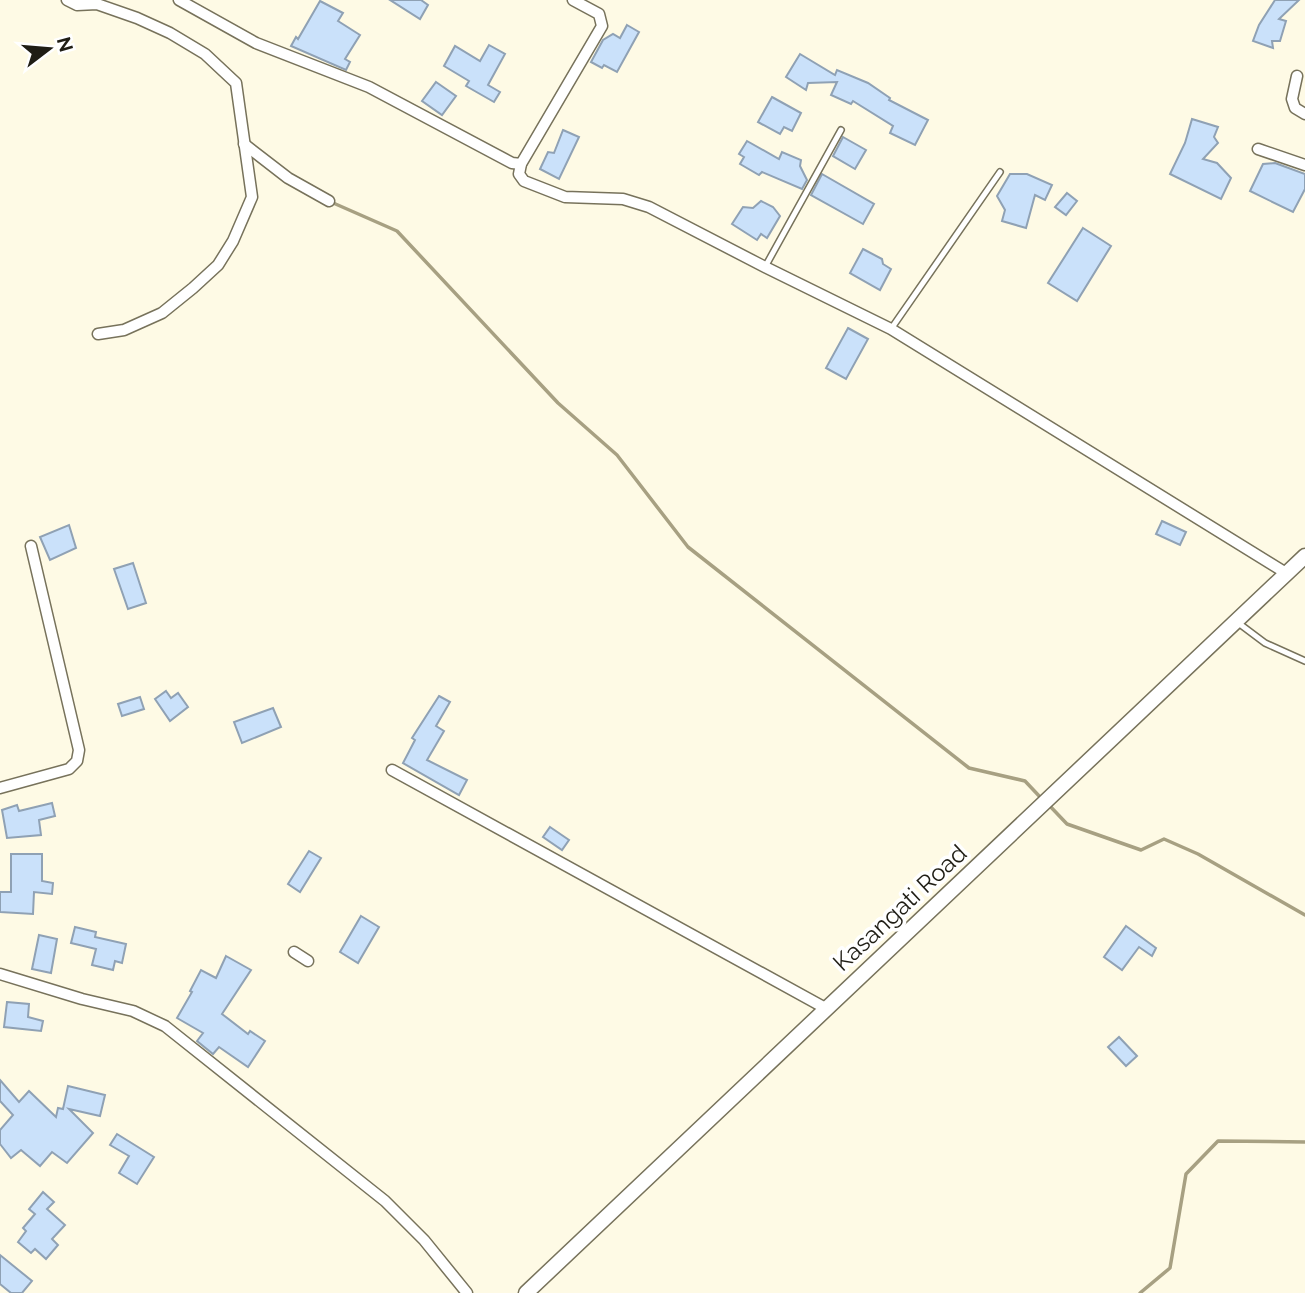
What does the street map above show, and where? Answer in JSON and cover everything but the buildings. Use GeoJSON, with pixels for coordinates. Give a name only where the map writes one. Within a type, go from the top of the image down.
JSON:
{"type":"FeatureCollection","features":[{"type":"Feature","properties":{"kind":"street"},"geometry":{"type":"LineString","coordinates":[[67,0],[77,5],[97,4],[170,33],[205,54],[236,83],[252,197],[233,241],[218,265],[162,313],[124,330],[98,334]]}},
{"type":"Feature","properties":{"kind":"street"},"geometry":{"type":"LineString","coordinates":[[179,0],[256,43],[369,87],[512,163],[521,164]]}},
{"type":"Feature","properties":{"kind":"street"},"geometry":{"type":"LineString","coordinates":[[573,0],[599,14],[602,26],[521,164],[519,174],[524,181],[565,197],[623,199],[642,204],[891,329],[1286,573]]}},
{"type":"Feature","properties":{"kind":"street"},"geometry":{"type":"LineString","coordinates":[[1297,76],[1292,99],[1295,107],[1305,114]]}},
{"type":"Feature","properties":{"kind":"street"},"geometry":{"type":"LineString","coordinates":[[244,144],[288,178],[329,201]]}},
{"type":"Feature","properties":{"kind":"street"},"geometry":{"type":"LineString","coordinates":[[1258,149],[1305,165]]}},
{"type":"Feature","properties":{"kind":"street"},"geometry":{"type":"LineString","coordinates":[[0,788],[69,769],[79,757],[31,546]]}},
{"type":"Feature","properties":{"kind":"street","name":"Kasangati Road"},"geometry":{"type":"LineString","coordinates":[[526,1293],[1305,556]]}},
{"type":"Feature","properties":{"kind":"street"},"geometry":{"type":"LineString","coordinates":[[392,770],[827,1009]]}},
{"type":"Feature","properties":{"kind":"street"},"geometry":{"type":"LineString","coordinates":[[294,952],[308,961]]}},
{"type":"Feature","properties":{"kind":"street"},"geometry":{"type":"LineString","coordinates":[[0,974],[82,999],[133,1011],[165,1026],[384,1201],[424,1241],[467,1293]]}},
{"type":"Feature","properties":{"kind":"lane"},"geometry":{"type":"LineString","coordinates":[[765,267],[842,130]]}},
{"type":"Feature","properties":{"kind":"lane"},"geometry":{"type":"LineString","coordinates":[[891,329],[1000,172]]}},
{"type":"Feature","properties":{"kind":"lane"},"geometry":{"type":"LineString","coordinates":[[1237,622],[1265,643],[1305,661]]}},
{"type":"Feature","properties":{"kind":"waterway"},"geometry":{"type":"LineString","coordinates":[[331,202],[397,231],[558,403],[617,455],[688,547],[969,768],[1025,781],[1041,798]]}},
{"type":"Feature","properties":{"kind":"waterway"},"geometry":{"type":"LineString","coordinates":[[1047,803],[1067,824],[1141,850],[1164,839],[1198,854],[1305,915]]}},
{"type":"Feature","properties":{"kind":"waterway"},"geometry":{"type":"LineString","coordinates":[[1140,1293],[1170,1268],[1186,1174],[1218,1141],[1305,1142]]}}]}
